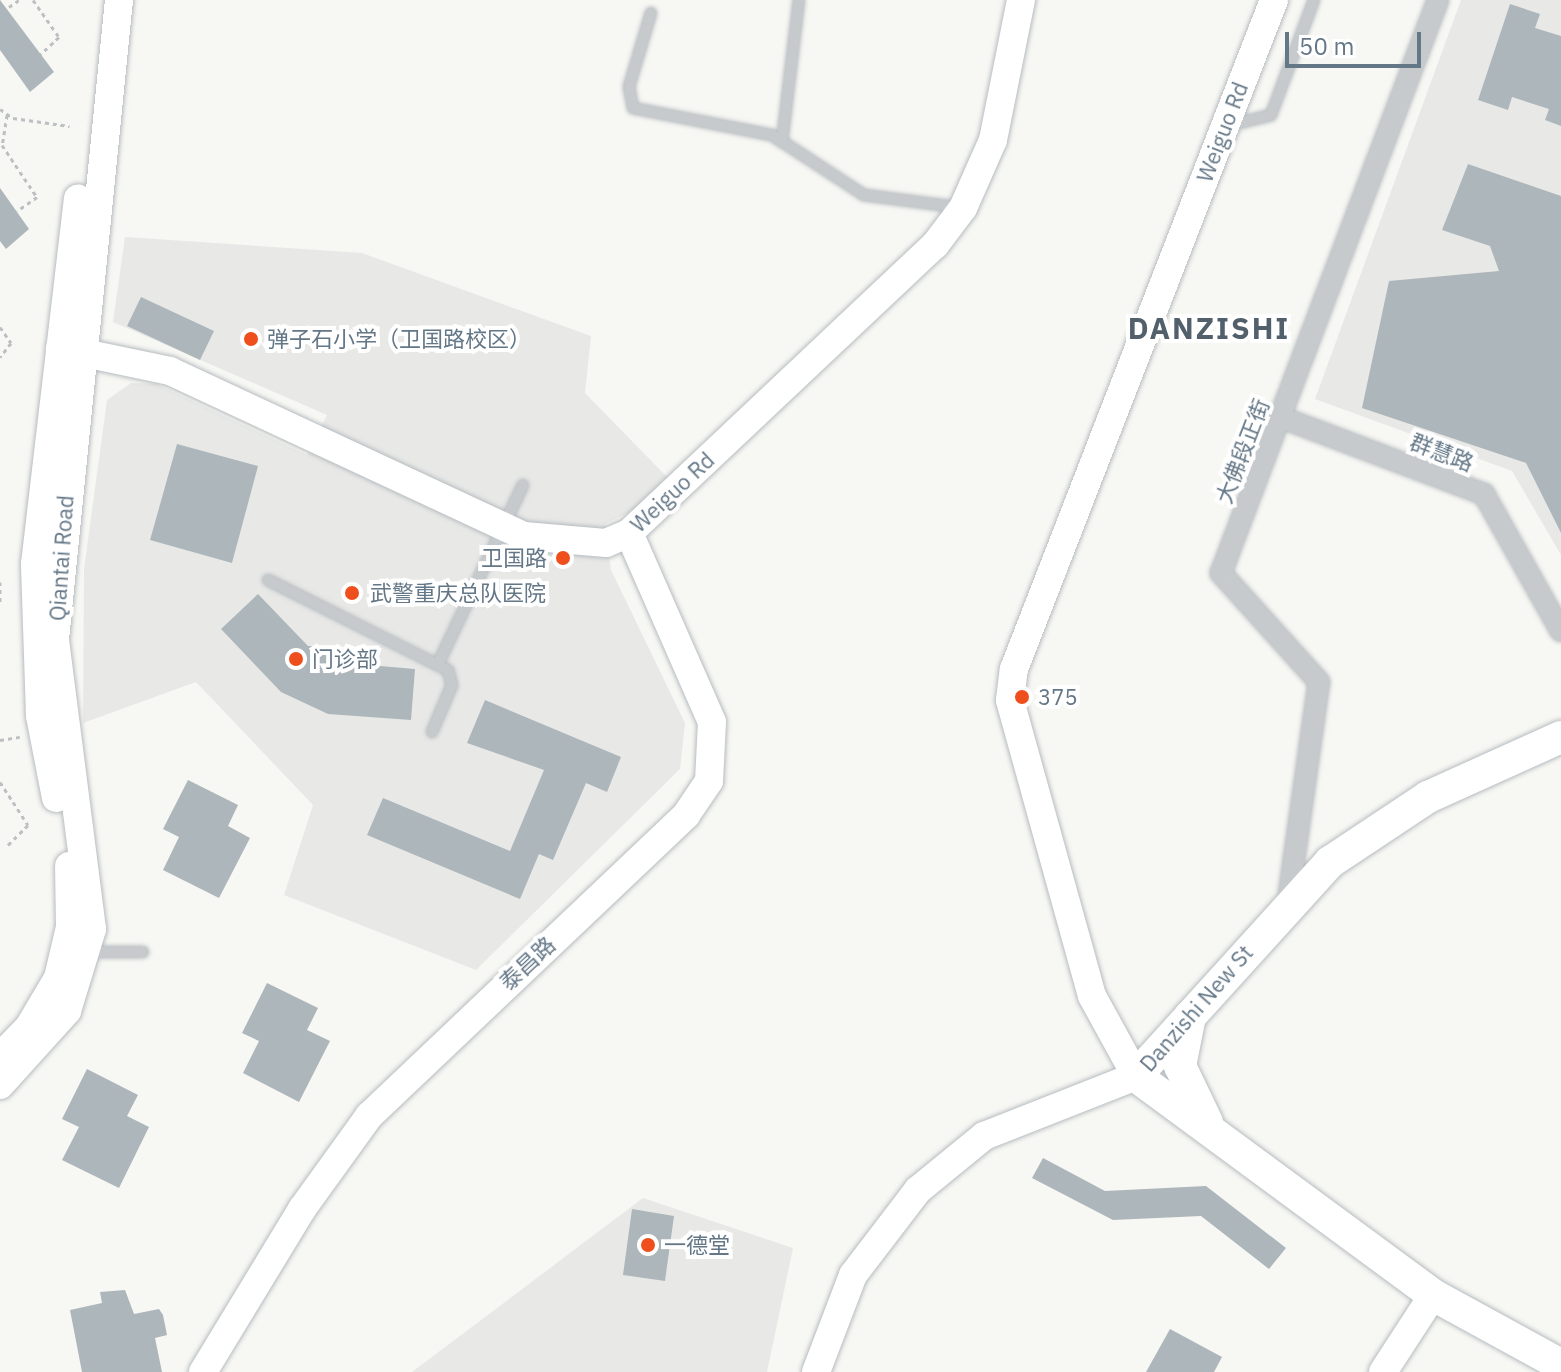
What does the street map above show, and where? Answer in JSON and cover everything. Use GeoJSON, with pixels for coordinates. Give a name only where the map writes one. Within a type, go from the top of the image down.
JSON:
{"type":"FeatureCollection","features":[{"type":"Feature","properties":{"kind":"main road","name":"Danzishi New St"},"geometry":{"type":"LineString","coordinates":[[1561,737],[1403,812],[1288,902],[1136,1076],[1433,1295],[1561,1365]]}},
{"type":"Feature","properties":{"kind":"main road"},"geometry":{"type":"LineString","coordinates":[[1191,1013],[1180,1066],[1215,1133]]}},
{"type":"Feature","properties":{"kind":"street","name":"Qiantai Road"},"geometry":{"type":"LineString","coordinates":[[70,350],[102,0]]}},
{"type":"Feature","properties":{"kind":"street","name":"Qiantai Road"},"geometry":{"type":"LineString","coordinates":[[0,1085],[60,1022],[77,952],[70,871],[40,716],[34,636],[119,0]]}},
{"type":"Feature","properties":{"kind":"street","name":"Weiguo Rd"},"geometry":{"type":"LineString","coordinates":[[70,350],[170,371],[503,527],[581,546],[629,533],[935,245],[963,208],[993,140],[1021,0]]}},
{"type":"Feature","properties":{"kind":"street","name":"Weiguo Rd"},"geometry":{"type":"LineString","coordinates":[[1136,1076],[1092,996],[1010,700],[1014,669],[1274,0]]}},
{"type":"Feature","properties":{"kind":"street","name":"大佛段正街"},"geometry":{"type":"LineString","coordinates":[[1288,902],[1319,682],[1221,573],[1438,0]]}},
{"type":"Feature","properties":{"kind":"street","name":"群慧路"},"geometry":{"type":"LineString","coordinates":[[1280,417],[1484,494],[1561,631]]}},
{"type":"Feature","properties":{"kind":"street","name":"泰昌路"},"geometry":{"type":"LineString","coordinates":[[203,1372],[302,1209],[369,1116],[686,815],[709,781],[712,722],[629,533]]}},
{"type":"Feature","properties":{"kind":"street","name":"Qiantai Road"},"geometry":{"type":"LineString","coordinates":[[0,1057],[48,1000],[77,952]]}},
{"type":"Feature","properties":{"kind":"street"},"geometry":{"type":"LineString","coordinates":[[816,1372],[853,1275],[918,1190],[984,1136],[1136,1076]]}},
{"type":"Feature","properties":{"kind":"street"},"geometry":{"type":"LineString","coordinates":[[1383,1372],[1433,1295]]}},
{"type":"Feature","properties":{"kind":"lane"},"geometry":{"type":"LineString","coordinates":[[782,142],[799,0]]}},
{"type":"Feature","properties":{"kind":"lane"},"geometry":{"type":"LineString","coordinates":[[1225,126],[1271,115],[1314,0]]}},
{"type":"Feature","properties":{"kind":"lane"},"geometry":{"type":"LineString","coordinates":[[651,13],[629,87],[633,108],[782,142],[864,195],[963,208]]}},
{"type":"Feature","properties":{"kind":"lane"},"geometry":{"type":"LineString","coordinates":[[438,664],[523,485]]}},
{"type":"Feature","properties":{"kind":"lane"},"geometry":{"type":"LineString","coordinates":[[268,580],[438,664],[452,685],[432,732]]}},
{"type":"Feature","properties":{"kind":"lane"},"geometry":{"type":"LineString","coordinates":[[77,952],[143,952]]}},
{"type":"Feature","properties":{"kind":"path"},"geometry":{"type":"LineString","coordinates":[[9,7],[19,0]]}},
{"type":"Feature","properties":{"kind":"path"},"geometry":{"type":"LineString","coordinates":[[33,0],[59,37],[41,54]]}},
{"type":"Feature","properties":{"kind":"path"},"geometry":{"type":"LineString","coordinates":[[0,109],[7,115],[69,126]]}},
{"type":"Feature","properties":{"kind":"path"},"geometry":{"type":"LineString","coordinates":[[7,115],[2,152],[36,194],[17,211]]}},
{"type":"Feature","properties":{"kind":"path"},"geometry":{"type":"LineString","coordinates":[[0,327],[11,343],[0,357]]}},
{"type":"Feature","properties":{"kind":"path"},"geometry":{"type":"LineString","coordinates":[[0,582],[0,603]]}},
{"type":"Feature","properties":{"kind":"path"},"geometry":{"type":"LineString","coordinates":[[0,740],[14,738]]}},
{"type":"Feature","properties":{"kind":"path"},"geometry":{"type":"LineString","coordinates":[[0,782],[28,825],[6,847]]}},
{"type":"Feature","properties":{"kind":"shaded area"},"geometry":{"type":"Polygon","coordinates":[[[1461,0],[1561,0],[1561,555],[1512,471],[1315,399],[1461,0]]]}},
{"type":"Feature","properties":{"kind":"shaded area","name":"武警重庆总队医院"},"geometry":{"type":"Polygon","coordinates":[[[125,237],[362,253],[591,336],[585,393],[668,478],[638,508],[605,524],[611,570],[685,723],[680,769],[476,970],[284,895],[313,805],[196,682],[83,723],[84,569],[107,400],[131,383],[156,384],[307,455],[327,415],[113,322],[125,237]]]}},
{"type":"Feature","properties":{"kind":"shaded area"},"geometry":{"type":"Polygon","coordinates":[[[643,1198],[793,1248],[767,1372],[412,1372],[643,1198]]]}},
{"type":"Feature","properties":{"kind":"building"},"geometry":{"type":"Polygon","coordinates":[[[0,0],[54,72],[30,92],[0,50],[0,0]]]}},
{"type":"Feature","properties":{"kind":"building"},"geometry":{"type":"Polygon","coordinates":[[[1510,4],[1540,14],[1535,28],[1561,36],[1561,126],[1545,120],[1549,109],[1512,97],[1508,110],[1478,100],[1510,4]]]}},
{"type":"Feature","properties":{"kind":"building"},"geometry":{"type":"Polygon","coordinates":[[[1468,164],[1561,196],[1561,533],[1526,463],[1362,408],[1389,281],[1499,271],[1490,246],[1442,230],[1468,164]]]}},
{"type":"Feature","properties":{"kind":"building"},"geometry":{"type":"Polygon","coordinates":[[[0,188],[29,229],[6,249],[0,241],[0,188]]]}},
{"type":"Feature","properties":{"kind":"building"},"geometry":{"type":"Polygon","coordinates":[[[141,297],[214,331],[200,360],[127,326],[141,297]]]}},
{"type":"Feature","properties":{"kind":"building"},"geometry":{"type":"Polygon","coordinates":[[[177,444],[258,466],[232,563],[150,540],[177,444]]]}},
{"type":"Feature","properties":{"kind":"building","name":"门诊部"},"geometry":{"type":"Polygon","coordinates":[[[258,594],[308,646],[331,647],[345,663],[415,669],[411,720],[328,714],[281,692],[221,629],[258,594]]]}},
{"type":"Feature","properties":{"kind":"building"},"geometry":{"type":"Polygon","coordinates":[[[485,700],[621,757],[607,792],[586,783],[553,860],[539,854],[520,899],[367,835],[383,798],[510,851],[544,770],[467,743],[485,700]]]}},
{"type":"Feature","properties":{"kind":"building"},"geometry":{"type":"Polygon","coordinates":[[[188,780],[238,805],[228,826],[250,838],[219,898],[163,870],[179,837],[163,829],[188,780]]]}},
{"type":"Feature","properties":{"kind":"building"},"geometry":{"type":"Polygon","coordinates":[[[267,983],[318,1008],[307,1030],[330,1041],[299,1102],[243,1073],[259,1041],[242,1033],[267,983]]]}},
{"type":"Feature","properties":{"kind":"building"},"geometry":{"type":"Polygon","coordinates":[[[87,1069],[138,1095],[127,1116],[149,1127],[119,1188],[62,1160],[79,1127],[62,1119],[87,1069]]]}},
{"type":"Feature","properties":{"kind":"building"},"geometry":{"type":"Polygon","coordinates":[[[1043,1158],[1105,1191],[1206,1186],[1286,1248],[1269,1269],[1201,1216],[1113,1220],[1032,1178],[1043,1158]]]}},
{"type":"Feature","properties":{"kind":"building","name":"一德堂"},"geometry":{"type":"Polygon","coordinates":[[[632,1209],[674,1216],[665,1281],[623,1275],[632,1209]]]}},
{"type":"Feature","properties":{"kind":"building"},"geometry":{"type":"Polygon","coordinates":[[[125,1290],[134,1314],[159,1309],[163,1315],[167,1335],[155,1338],[162,1372],[82,1372],[70,1310],[102,1303],[100,1292],[125,1290]]]}},
{"type":"Feature","properties":{"kind":"building"},"geometry":{"type":"Polygon","coordinates":[[[1170,1329],[1222,1357],[1214,1372],[1146,1372],[1170,1329]]]}},
{"type":"Feature","properties":{"kind":"place","name":"弹子石小学（卫国路校区）"},"geometry":{"type":"Point","coordinates":[251,339]}},
{"type":"Feature","properties":{"kind":"place","name":"卫国路"},"geometry":{"type":"Point","coordinates":[563,558]}},
{"type":"Feature","properties":{"kind":"place","name":"武警重庆总队医院"},"geometry":{"type":"Point","coordinates":[352,593]}},
{"type":"Feature","properties":{"kind":"place","name":"门诊部"},"geometry":{"type":"Point","coordinates":[296,659]}},
{"type":"Feature","properties":{"kind":"place","name":"375"},"geometry":{"type":"Point","coordinates":[1022,697]}},
{"type":"Feature","properties":{"kind":"place","name":"一德堂"},"geometry":{"type":"Point","coordinates":[648,1245]}},
{"type":"Feature","properties":{"kind":"district","name":"DANZISHI"},"geometry":{"type":"Point","coordinates":[1209,328]}}]}
